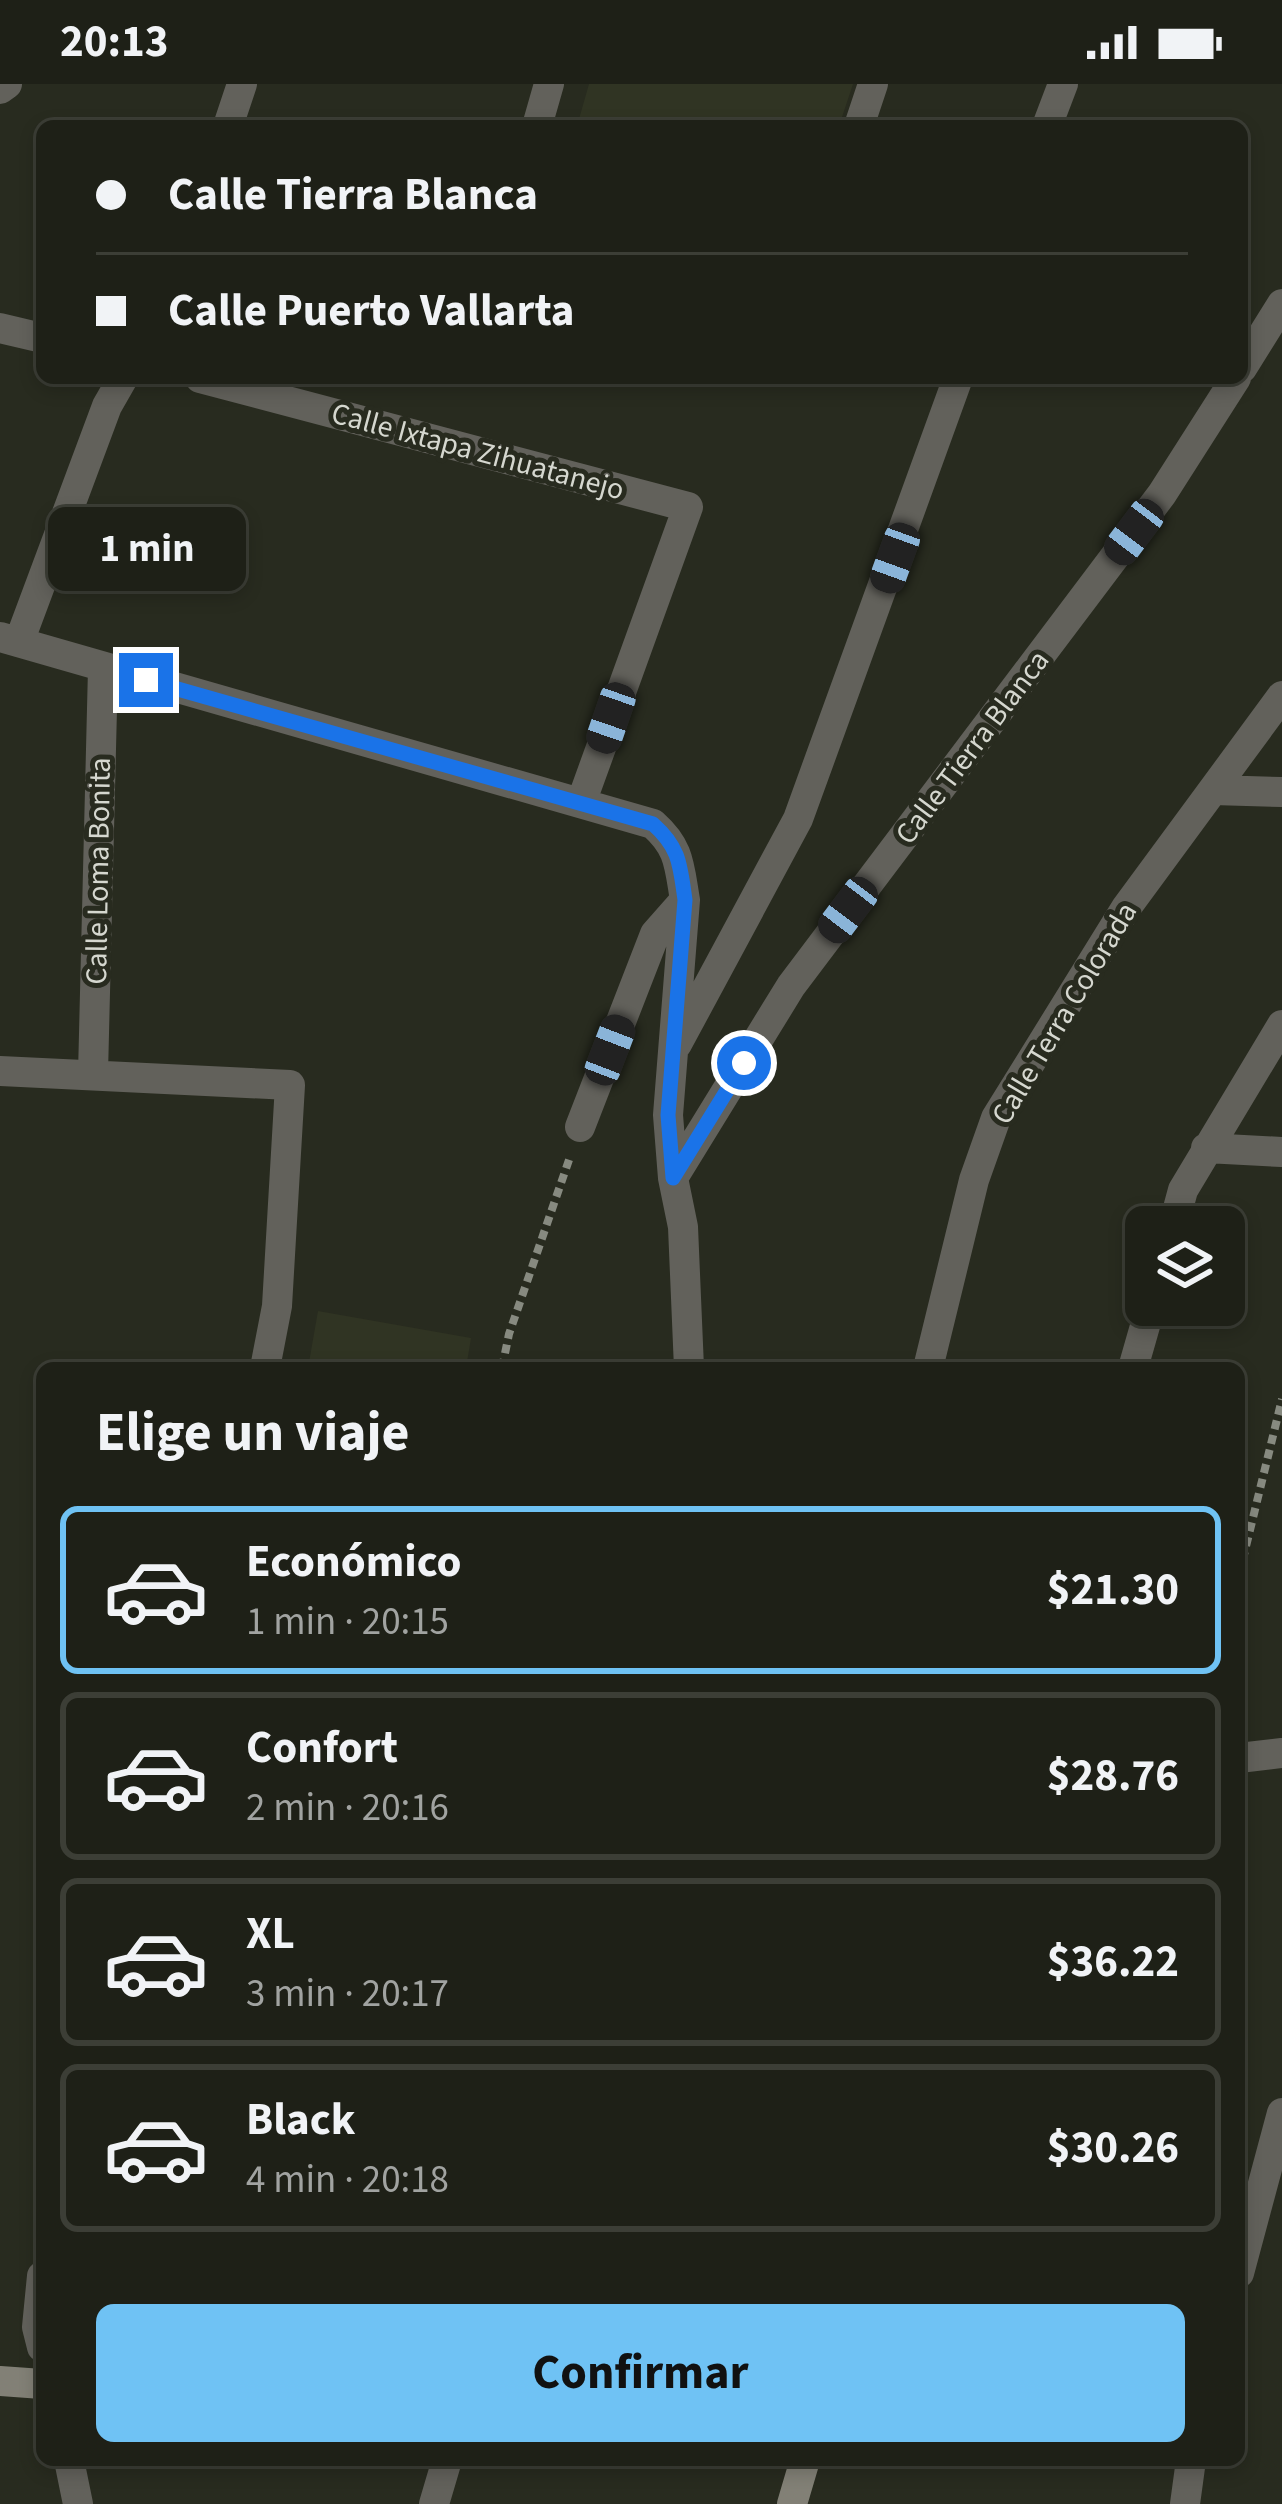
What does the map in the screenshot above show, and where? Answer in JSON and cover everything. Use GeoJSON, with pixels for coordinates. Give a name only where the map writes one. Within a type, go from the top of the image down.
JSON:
{"type":"FeatureCollection","features":[{"type":"Feature","properties":{"kind":"street"},"geometry":{"type":"LineString","coordinates":[[230,120],[242,84]]}},
{"type":"Feature","properties":{"kind":"street"},"geometry":{"type":"LineString","coordinates":[[539,120],[549,84]]}},
{"type":"Feature","properties":{"kind":"street"},"geometry":{"type":"LineString","coordinates":[[861,120],[873,84]]}},
{"type":"Feature","properties":{"kind":"street"},"geometry":{"type":"LineString","coordinates":[[1049,120],[1057,85]]}},
{"type":"Feature","properties":{"kind":"street"},"geometry":{"type":"LineString","coordinates":[[1248,358],[1282,304]]}},
{"type":"Feature","properties":{"kind":"street"},"geometry":{"type":"LineString","coordinates":[[0,328],[36,337]]}},
{"type":"Feature","properties":{"kind":"street"},"geometry":{"type":"LineString","coordinates":[[120,384],[10,639],[653,824],[672,841],[685,900],[668,1115],[683,1227],[689,1362]]}},
{"type":"Feature","properties":{"kind":"street","name":"Calle Ixtapa Zihuatanejo"},"geometry":{"type":"LineString","coordinates":[[223,384],[688,506],[581,803]]}},
{"type":"Feature","properties":{"kind":"street"},"geometry":{"type":"LineString","coordinates":[[672,1055],[799,819],[956,384]]}},
{"type":"Feature","properties":{"kind":"street","name":"Calle Tierra Blanca"},"geometry":{"type":"LineString","coordinates":[[673,1178],[791,986],[1162,494],[1232,384]]}},
{"type":"Feature","properties":{"kind":"street","name":"Calle Loma Bonita"},"geometry":{"type":"LineString","coordinates":[[93,1074],[103,668]]}},
{"type":"Feature","properties":{"kind":"street","name":"Calle Terra Colorada"},"geometry":{"type":"LineString","coordinates":[[929,1362],[974,1180],[996,1118],[1126,908],[1282,696]]}},
{"type":"Feature","properties":{"kind":"street"},"geometry":{"type":"LineString","coordinates":[[1213,790],[1282,792]]}},
{"type":"Feature","properties":{"kind":"street"},"geometry":{"type":"LineString","coordinates":[[580,1127],[655,934],[685,900]]}},
{"type":"Feature","properties":{"kind":"street"},"geometry":{"type":"LineString","coordinates":[[1179,1206],[1206,1148],[1282,1025]]}},
{"type":"Feature","properties":{"kind":"street"},"geometry":{"type":"LineString","coordinates":[[0,1071],[290,1085],[277,1306],[266,1362]]}},
{"type":"Feature","properties":{"kind":"street"},"geometry":{"type":"LineString","coordinates":[[1206,1148],[1282,1152]]}},
{"type":"Feature","properties":{"kind":"street"},"geometry":{"type":"LineString","coordinates":[[1135,1362],[1145,1326]]}},
{"type":"Feature","properties":{"kind":"street"},"geometry":{"type":"LineString","coordinates":[[1245,1757],[1282,1753]]}},
{"type":"Feature","properties":{"kind":"street"},"geometry":{"type":"LineString","coordinates":[[1245,2250],[1282,2113]]}},
{"type":"Feature","properties":{"kind":"street"},"geometry":{"type":"LineString","coordinates":[[0,2381],[36,2384]]}},
{"type":"Feature","properties":{"kind":"street"},"geometry":{"type":"LineString","coordinates":[[70,2466],[78,2504]]}},
{"type":"Feature","properties":{"kind":"street"},"geometry":{"type":"LineString","coordinates":[[434,2504],[445,2466]]}},
{"type":"Feature","properties":{"kind":"street"},"geometry":{"type":"LineString","coordinates":[[792,2504],[803,2466]]}},
{"type":"Feature","properties":{"kind":"street"},"geometry":{"type":"LineString","coordinates":[[1185,2504],[1190,2466]]}},
{"type":"Feature","properties":{"kind":"path"},"geometry":{"type":"LineString","coordinates":[[503,1362],[580,1127]]}},
{"type":"Feature","properties":{"kind":"path"},"geometry":{"type":"LineString","coordinates":[[1245,1550],[1282,1399]]}},
{"type":"Feature","properties":{"kind":"shaded area"},"geometry":{"type":"Polygon","coordinates":[[[589,84],[853,84],[841,120],[579,120],[589,84]]]}},
{"type":"Feature","properties":{"kind":"shaded area"},"geometry":{"type":"Polygon","coordinates":[[[318,1311],[471,1338],[467,1362],[309,1362],[318,1311]]]}},
{"type":"Feature","properties":{"kind":"route"},"geometry":{"type":"LineString","coordinates":[[146,680],[653,824],[672,841],[685,900],[668,1115],[673,1178],[744,1063]]}}]}
